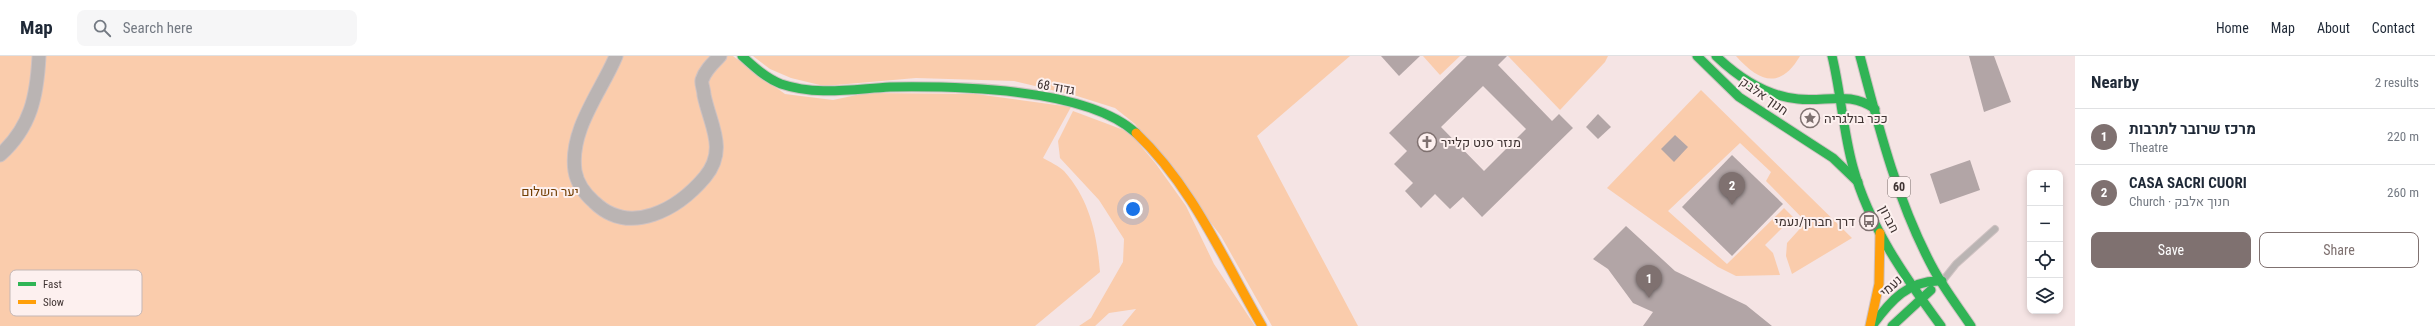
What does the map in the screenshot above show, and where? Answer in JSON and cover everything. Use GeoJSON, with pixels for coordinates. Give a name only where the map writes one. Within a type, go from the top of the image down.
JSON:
{"type":"FeatureCollection","features":[{"type":"Feature","properties":{"kind":"main road","name":"גדוד 68"},"geometry":{"type":"LineString","coordinates":[[742,56],[750,60],[774,80],[812,92],[910,87],[1042,96],[1093,108],[1116,119],[1131,129],[1155,151],[1172,173],[1195,207],[1262,326]]}},
{"type":"Feature","properties":{"kind":"main road","name":"חנוך אלבק"},"geometry":{"type":"LineString","coordinates":[[1698,56],[1739,97],[1833,158],[1858,182]]}},
{"type":"Feature","properties":{"kind":"main road","name":"חנוך אלבק"},"geometry":{"type":"LineString","coordinates":[[1716,56],[1735,74],[1767,92],[1800,99],[1862,99],[1875,109]]}},
{"type":"Feature","properties":{"kind":"main road","name":"חברון"},"geometry":{"type":"LineString","coordinates":[[1832,56],[1841,98],[1850,154],[1858,182],[1879,228],[1910,284],[1941,326]]}},
{"type":"Feature","properties":{"kind":"main road","name":"60"},"geometry":{"type":"LineString","coordinates":[[1860,56],[1875,109]]}},
{"type":"Feature","properties":{"kind":"main road","name":"חברון"},"geometry":{"type":"LineString","coordinates":[[1875,109],[1896,180],[1930,262],[1942,281]]}},
{"type":"Feature","properties":{"kind":"main road"},"geometry":{"type":"LineString","coordinates":[[1871,326],[1879,284],[1879,228]]}},
{"type":"Feature","properties":{"kind":"main road","name":"נעמי"},"geometry":{"type":"LineString","coordinates":[[1871,326],[1910,284],[1923,280],[1942,281]]}},
{"type":"Feature","properties":{"kind":"main road","name":"60"},"geometry":{"type":"LineString","coordinates":[[1942,281],[1971,326]]}},
{"type":"Feature","properties":{"kind":"main road"},"geometry":{"type":"LineString","coordinates":[[1892,326],[1942,281]]}},
{"type":"Feature","properties":{"kind":"street"},"geometry":{"type":"LineString","coordinates":[[0,155],[12,144],[29,116],[37,90],[39,56]]}},
{"type":"Feature","properties":{"kind":"street"},"geometry":{"type":"LineString","coordinates":[[616,56],[581,127],[576,151],[575,172],[584,193],[600,208],[626,220],[657,215],[683,200],[706,176],[716,157],[718,141],[708,112],[702,81],[709,66],[720,56]]}},
{"type":"Feature","properties":{"kind":"lane"},"geometry":{"type":"LineString","coordinates":[[1942,281],[1956,264],[1995,229]]}},
{"type":"Feature","properties":{"kind":"lane"},"geometry":{"type":"LineString","coordinates":[[1930,262],[1943,266],[1956,264]]}},
{"type":"Feature","properties":{"kind":"green space","name":"יער השלום"},"geometry":{"type":"Polygon","coordinates":[[[0,56],[733,56],[785,94],[833,100],[866,93],[976,94],[1071,107],[1043,158],[1064,171],[1073,182],[1086,206],[1091,218],[1097,245],[1100,272],[1035,326],[0,326],[0,56]]]}},
{"type":"Feature","properties":{"kind":"green space"},"geometry":{"type":"Polygon","coordinates":[[[753,56],[1350,56],[1257,136],[1358,326],[1272,326],[1221,236],[1135,124],[1115,108],[1077,96],[1014,81],[916,78],[824,86],[791,78],[770,69],[753,56]]]}},
{"type":"Feature","properties":{"kind":"green space"},"geometry":{"type":"Polygon","coordinates":[[[1423,56],[1460,56],[1440,75],[1423,56]]]}},
{"type":"Feature","properties":{"kind":"green space"},"geometry":{"type":"Polygon","coordinates":[[[1508,56],[1608,56],[1605,62],[1560,110],[1508,56]]]}},
{"type":"Feature","properties":{"kind":"green space"},"geometry":{"type":"Polygon","coordinates":[[[1736,56],[1800,56],[1785,74],[1777,78],[1769,78],[1753,72],[1736,56]]]}},
{"type":"Feature","properties":{"kind":"green space"},"geometry":{"type":"Polygon","coordinates":[[[1701,90],[1852,238],[1792,274],[1786,256],[1787,243],[1806,222],[1766,181],[1771,172],[1740,143],[1668,211],[1727,264],[1784,208],[1793,217],[1765,245],[1773,253],[1780,275],[1736,276],[1718,267],[1607,188],[1701,90]]]}},
{"type":"Feature","properties":{"kind":"green space"},"geometry":{"type":"Polygon","coordinates":[[[1073,111],[1129,132],[1156,164],[1186,206],[1214,264],[1255,326],[1122,326],[1136,309],[1109,313],[1095,326],[1079,326],[1091,318],[1123,262],[1124,239],[1099,200],[1060,158],[1058,141],[1073,111]]]}},
{"type":"Feature","properties":{"kind":"building"},"geometry":{"type":"Polygon","coordinates":[[[1381,56],[1420,56],[1399,76],[1381,56]]]}},
{"type":"Feature","properties":{"kind":"building","name":"מנזר סנט קלייר"},"geometry":{"type":"Polygon","coordinates":[[[1467,56],[1507,56],[1498,65],[1552,121],[1559,114],[1573,128],[1482,217],[1463,197],[1450,209],[1435,194],[1421,208],[1405,191],[1413,183],[1394,164],[1407,151],[1389,133],[1467,56]],[[1483,86],[1441,127],[1484,171],[1526,129],[1483,86]]]}},
{"type":"Feature","properties":{"kind":"building"},"geometry":{"type":"Polygon","coordinates":[[[1969,56],[1994,56],[2011,102],[1984,112],[1969,56]]]}},
{"type":"Feature","properties":{"kind":"building"},"geometry":{"type":"Polygon","coordinates":[[[1598,114],[1611,127],[1598,139],[1586,127],[1598,114]]]}},
{"type":"Feature","properties":{"kind":"building"},"geometry":{"type":"Polygon","coordinates":[[[1675,135],[1688,147],[1674,162],[1661,149],[1675,135]]]}},
{"type":"Feature","properties":{"kind":"building"},"geometry":{"type":"Polygon","coordinates":[[[1732,155],[1783,204],[1732,256],[1682,207],[1732,155]]]}},
{"type":"Feature","properties":{"kind":"building"},"geometry":{"type":"Polygon","coordinates":[[[1970,160],[1980,190],[1940,204],[1930,174],[1970,160]]]}},
{"type":"Feature","properties":{"kind":"building"},"geometry":{"type":"Polygon","coordinates":[[[1626,226],[1675,271],[1746,305],[1772,326],[1643,326],[1653,312],[1633,303],[1608,269],[1593,259],[1626,226]]]}},
{"type":"Feature","properties":{"kind":"traffic: fast"},"geometry":{"type":"LineString","coordinates":[[742,56],[770,79],[795,88],[835,91],[890,87],[949,87],[1019,92],[1086,106],[1114,118],[1136,133]]}},
{"type":"Feature","properties":{"kind":"traffic: fast"},"geometry":{"type":"LineString","coordinates":[[1697,56],[1739,97],[1833,158],[1858,182]]}},
{"type":"Feature","properties":{"kind":"traffic: fast"},"geometry":{"type":"LineString","coordinates":[[1716,56],[1734,72],[1754,85],[1775,94],[1808,100],[1838,98],[1857,100],[1875,109]]}},
{"type":"Feature","properties":{"kind":"traffic: fast"},"geometry":{"type":"LineString","coordinates":[[1832,56],[1844,126],[1853,167],[1868,210],[1902,270],[1941,326]]}},
{"type":"Feature","properties":{"kind":"traffic: fast"},"geometry":{"type":"LineString","coordinates":[[1860,56],[1882,138],[1910,219],[1934,270],[1947,292],[1971,326]]}},
{"type":"Feature","properties":{"kind":"traffic: fast"},"geometry":{"type":"LineString","coordinates":[[1872,326],[1893,300],[1901,293],[1930,281],[1942,281]]}},
{"type":"Feature","properties":{"kind":"traffic: fast"},"geometry":{"type":"LineString","coordinates":[[1892,326],[1931,290]]}},
{"type":"Feature","properties":{"kind":"traffic: slow"},"geometry":{"type":"LineString","coordinates":[[1136,133],[1156,154],[1191,200],[1262,326]]}},
{"type":"Feature","properties":{"kind":"traffic: slow"},"geometry":{"type":"LineString","coordinates":[[1870,326],[1879,284],[1880,233]]}},
{"type":"Feature","properties":{"kind":"place","name":"ככר בולגריה"},"geometry":{"type":"Point","coordinates":[1810,118]}},
{"type":"Feature","properties":{"kind":"place","name":"מנזר סנט קלייר"},"geometry":{"type":"Point","coordinates":[1427,142]}},
{"type":"Feature","properties":{"kind":"place","name":"CASA SACRI CUORI"},"geometry":{"type":"Point","coordinates":[1732,205]}},
{"type":"Feature","properties":{"kind":"place","name":"דרך חברון/נעמי"},"geometry":{"type":"Point","coordinates":[1869,221]}},
{"type":"Feature","properties":{"kind":"place","name":"מרכז שרובר לתרבות"},"geometry":{"type":"Point","coordinates":[1649,298]}}]}
